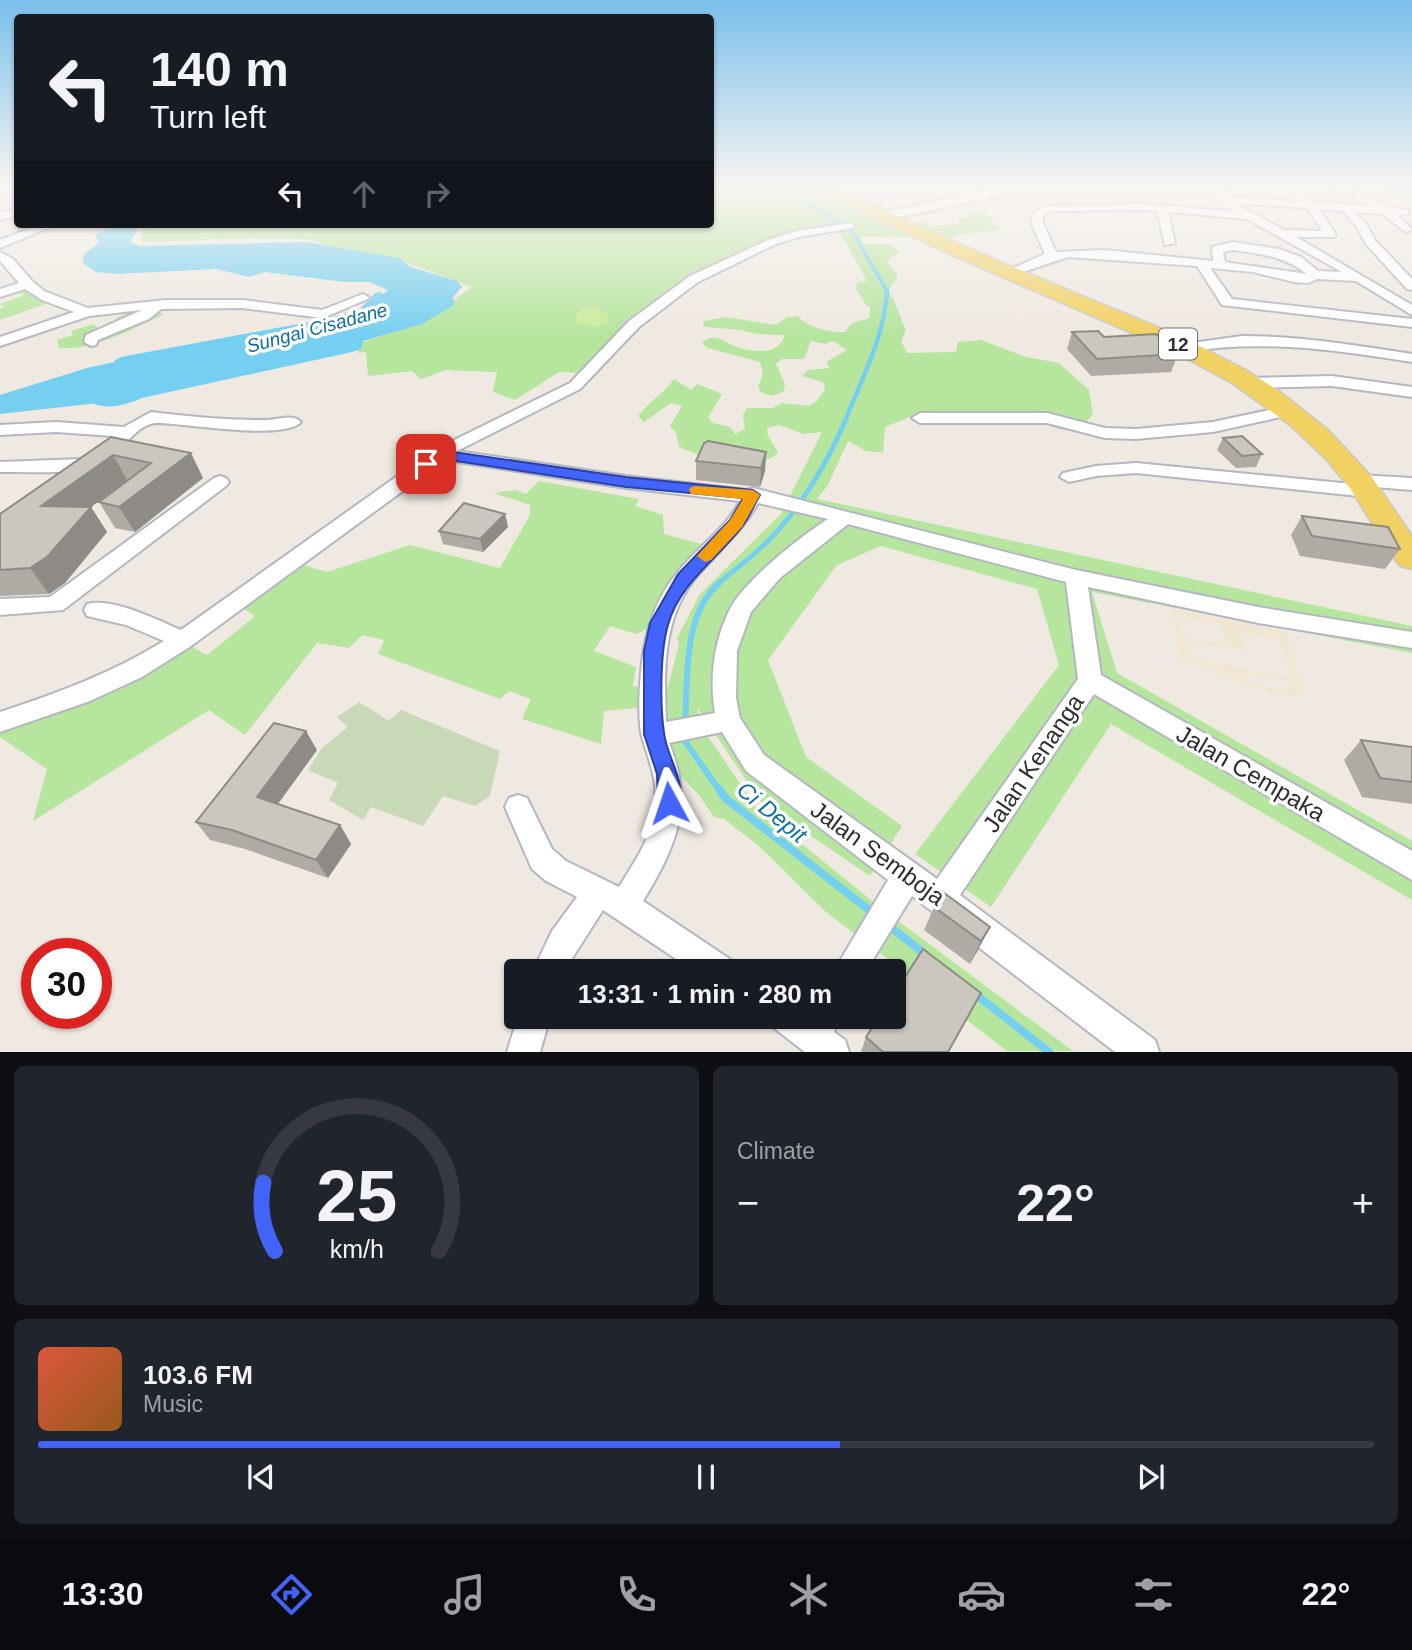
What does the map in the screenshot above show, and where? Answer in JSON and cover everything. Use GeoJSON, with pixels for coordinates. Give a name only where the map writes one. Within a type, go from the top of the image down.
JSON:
{"type":"FeatureCollection","features":[{"type":"Feature","properties":{"kind":"main road","name":"12"},"geometry":{"type":"LineString","coordinates":[[926,237],[1185,348],[1249,383],[1288,411],[1327,445],[1363,486],[1398,543],[1412,558]]}},
{"type":"Feature","properties":{"kind":"street"},"geometry":{"type":"LineString","coordinates":[[0,244],[18,237]]}},
{"type":"Feature","properties":{"kind":"street"},"geometry":{"type":"LineString","coordinates":[[0,722],[82,694],[134,671],[183,640],[440,454],[471,436],[575,386],[634,324],[694,279],[772,242],[794,237]]}},
{"type":"Feature","properties":{"kind":"street"},"geometry":{"type":"LineString","coordinates":[[1043,237],[1052,256]]}},
{"type":"Feature","properties":{"kind":"street"},"geometry":{"type":"LineString","coordinates":[[1168,237],[1169,243]]}},
{"type":"Feature","properties":{"kind":"street"},"geometry":{"type":"LineString","coordinates":[[1288,237],[1412,311]]}},
{"type":"Feature","properties":{"kind":"street"},"geometry":{"type":"LineString","coordinates":[[1371,237],[1370,242],[1412,286]]}},
{"type":"Feature","properties":{"kind":"street"},"geometry":{"type":"LineString","coordinates":[[1220,265],[1216,250],[1233,246],[1287,256],[1315,275],[1359,277]]}},
{"type":"Feature","properties":{"kind":"street"},"geometry":{"type":"LineString","coordinates":[[1007,273],[1052,256],[1068,253],[1253,268],[1294,278],[1308,279],[1315,275]]}},
{"type":"Feature","properties":{"kind":"street"},"geometry":{"type":"LineString","coordinates":[[0,256],[15,268],[27,284],[42,295],[88,312]]}},
{"type":"Feature","properties":{"kind":"street"},"geometry":{"type":"LineString","coordinates":[[1201,263],[1227,302],[1412,323]]}},
{"type":"Feature","properties":{"kind":"street"},"geometry":{"type":"LineString","coordinates":[[0,293],[27,284]]}},
{"type":"Feature","properties":{"kind":"street"},"geometry":{"type":"LineString","coordinates":[[0,342],[88,312],[157,304],[243,304],[323,314],[363,298]]}},
{"type":"Feature","properties":{"kind":"street"},"geometry":{"type":"LineString","coordinates":[[91,342],[91,338],[149,314],[157,304]]}},
{"type":"Feature","properties":{"kind":"street"},"geometry":{"type":"LineString","coordinates":[[1271,309],[1294,342]]}},
{"type":"Feature","properties":{"kind":"street"},"geometry":{"type":"LineString","coordinates":[[1185,348],[1244,338],[1412,358]]}},
{"type":"Feature","properties":{"kind":"street"},"geometry":{"type":"LineString","coordinates":[[1249,383],[1332,380],[1412,391]]}},
{"type":"Feature","properties":{"kind":"street"},"geometry":{"type":"LineString","coordinates":[[920,418],[1047,418],[1105,433],[1136,434],[1213,427],[1288,411]]}},
{"type":"Feature","properties":{"kind":"street"},"geometry":{"type":"LineString","coordinates":[[0,467],[86,464],[101,457],[127,432],[145,420],[157,416],[211,424],[269,425],[293,422]]}},
{"type":"Feature","properties":{"kind":"street"},"geometry":{"type":"LineString","coordinates":[[0,430],[56,427],[127,432]]}},
{"type":"Feature","properties":{"kind":"street"},"geometry":{"type":"LineString","coordinates":[[440,454],[637,484],[776,499],[1076,577],[1258,615],[1412,640]]}},
{"type":"Feature","properties":{"kind":"street"},"geometry":{"type":"LineString","coordinates":[[1069,477],[1096,471],[1136,468],[1363,486],[1412,484]]}},
{"type":"Feature","properties":{"kind":"street"},"geometry":{"type":"LineString","coordinates":[[0,607],[55,606],[80,584],[220,482]]}},
{"type":"Feature","properties":{"kind":"street"},"geometry":{"type":"LineString","coordinates":[[554,959],[563,942],[611,898],[661,846],[669,803],[668,774],[673,732],[653,651],[659,623],[684,579],[736,523],[753,495]]}},
{"type":"Feature","properties":{"kind":"street","name":"Jalan Semboja"},"geometry":{"type":"LineString","coordinates":[[836,514],[826,528],[773,573],[741,609],[726,651],[724,698],[728,721],[755,763],[905,882],[941,898],[1143,1052]]}},
{"type":"Feature","properties":{"kind":"street","name":"Jalan Kenanga"},"geometry":{"type":"LineString","coordinates":[[941,898],[1090,680],[1076,577]]}},
{"type":"Feature","properties":{"kind":"street"},"geometry":{"type":"LineString","coordinates":[[95,610],[131,618],[183,640]]}},
{"type":"Feature","properties":{"kind":"street","name":"Jalan Cempaka"},"geometry":{"type":"LineString","coordinates":[[1090,680],[1412,866]]}},
{"type":"Feature","properties":{"kind":"street"},"geometry":{"type":"LineString","coordinates":[[673,732],[728,721]]}},
{"type":"Feature","properties":{"kind":"street"},"geometry":{"type":"LineString","coordinates":[[518,807],[542,859],[556,871],[611,898],[702,959]]}},
{"type":"Feature","properties":{"kind":"street"},"geometry":{"type":"LineString","coordinates":[[856,959],[905,882]]}},
{"type":"Feature","properties":{"kind":"street"},"geometry":{"type":"LineString","coordinates":[[523,1052],[530,1029]]}},
{"type":"Feature","properties":{"kind":"shaded area"},"geometry":{"type":"Polygon","coordinates":[[[1171,609],[1288,632],[1304,696],[1273,694],[1181,660],[1171,609]],[[1177,616],[1181,637],[1225,645],[1220,624],[1177,616]],[[1242,632],[1246,651],[1189,641],[1193,659],[1291,678],[1280,640],[1242,632]],[[1246,672],[1248,683],[1291,692],[1288,681],[1246,672]]]}},
{"type":"Feature","properties":{"kind":"green space"},"geometry":{"type":"Polygon","coordinates":[[[142,237],[797,237],[731,263],[634,319],[576,373],[559,372],[515,400],[493,392],[497,372],[446,370],[421,379],[412,371],[368,376],[366,352],[358,353],[360,343],[422,323],[472,287],[379,255],[345,253],[312,240],[265,238],[141,242],[142,237]]]}},
{"type":"Feature","properties":{"kind":"green space"},"geometry":{"type":"Polygon","coordinates":[[[843,237],[860,237],[864,244],[889,244],[900,252],[889,259],[888,263],[898,277],[888,290],[906,330],[901,341],[907,353],[956,352],[958,342],[981,340],[1026,357],[1059,363],[1089,390],[1093,414],[1083,426],[1072,430],[1059,429],[1019,416],[912,416],[885,427],[883,453],[866,451],[848,441],[828,485],[817,499],[1412,626],[1412,653],[1092,592],[1117,673],[1412,841],[1412,900],[1111,724],[991,907],[915,854],[1059,665],[1037,589],[881,546],[837,565],[768,660],[806,757],[902,826],[870,876],[761,802],[697,707],[702,728],[757,808],[886,912],[1073,1051],[1007,1051],[906,973],[906,959],[887,959],[825,911],[759,846],[724,819],[714,817],[699,795],[674,769],[658,723],[679,645],[677,638],[700,594],[781,514],[822,432],[803,434],[779,425],[767,428],[768,436],[778,452],[770,459],[758,462],[731,462],[702,456],[679,447],[676,433],[670,426],[682,406],[671,403],[644,422],[638,416],[674,379],[691,390],[697,384],[722,394],[708,418],[713,423],[730,427],[735,434],[745,429],[743,415],[747,408],[773,408],[782,403],[809,406],[817,401],[825,389],[823,382],[802,376],[808,370],[830,368],[826,362],[847,350],[833,341],[825,344],[811,341],[804,359],[782,359],[776,364],[785,384],[784,391],[773,396],[762,393],[758,387],[763,374],[760,362],[708,348],[702,343],[715,338],[744,349],[766,351],[778,346],[785,335],[703,326],[704,321],[726,317],[775,325],[787,317],[798,316],[820,328],[845,332],[852,323],[869,318],[870,307],[855,287],[858,282],[867,281],[843,237]]]}},
{"type":"Feature","properties":{"kind":"green space"},"geometry":{"type":"Polygon","coordinates":[[[25,289],[51,302],[0,320],[0,309],[4,307],[0,304],[24,295],[17,291],[25,289]]]}},
{"type":"Feature","properties":{"kind":"green space"},"geometry":{"type":"Polygon","coordinates":[[[144,306],[169,307],[160,312],[163,315],[99,343],[59,348],[57,340],[73,335],[71,331],[93,324],[103,331],[120,324],[116,318],[144,306]]]}},
{"type":"Feature","properties":{"kind":"green space"},"geometry":{"type":"Polygon","coordinates":[[[588,306],[596,306],[609,316],[607,324],[595,327],[574,321],[579,311],[588,306]]]}},
{"type":"Feature","properties":{"kind":"green space"},"geometry":{"type":"Polygon","coordinates":[[[539,481],[639,499],[635,506],[663,515],[664,534],[701,544],[653,626],[636,634],[610,626],[594,651],[636,667],[633,686],[647,689],[647,707],[604,711],[601,744],[522,719],[531,699],[509,691],[500,699],[378,654],[384,640],[362,635],[349,648],[317,643],[245,735],[209,710],[33,821],[47,769],[0,737],[0,731],[189,645],[207,655],[255,616],[240,606],[297,563],[327,572],[410,545],[500,568],[530,515],[530,505],[493,493],[516,490],[526,494],[539,481]]]}},
{"type":"Feature","properties":{"kind":"green space"},"geometry":{"type":"Polygon","coordinates":[[[359,702],[389,721],[401,710],[500,751],[490,796],[475,806],[443,796],[423,826],[371,807],[363,820],[329,800],[338,783],[308,770],[322,748],[348,727],[337,717],[359,702]]]}},
{"type":"Feature","properties":{"kind":"water","name":"Sungai Cisadane"},"geometry":{"type":"Polygon","coordinates":[[[96,237],[133,237],[130,242],[139,246],[306,242],[399,258],[411,267],[457,281],[462,287],[449,302],[420,321],[357,339],[356,346],[346,351],[281,362],[232,377],[138,394],[125,400],[0,414],[0,395],[87,368],[169,350],[327,323],[365,312],[388,290],[369,282],[344,282],[265,272],[249,277],[217,269],[115,274],[96,272],[83,263],[84,254],[99,243],[96,237]]]}},
{"type":"Feature","properties":{"kind":"building"},"geometry":{"type":"Polygon","coordinates":[[[1098,331],[1104,337],[1156,334],[1178,354],[1097,359],[1072,332],[1098,331]]]}},
{"type":"Feature","properties":{"kind":"building"},"geometry":{"type":"Polygon","coordinates":[[[1242,436],[1262,454],[1242,456],[1223,438],[1242,436]]]}},
{"type":"Feature","properties":{"kind":"building"},"geometry":{"type":"Polygon","coordinates":[[[111,437],[191,453],[119,507],[99,502],[151,463],[113,455],[41,506],[91,507],[47,557],[30,568],[0,570],[0,514],[111,437]]]}},
{"type":"Feature","properties":{"kind":"building"},"geometry":{"type":"Polygon","coordinates":[[[708,441],[766,452],[761,468],[696,461],[704,443],[708,441]]]}},
{"type":"Feature","properties":{"kind":"building"},"geometry":{"type":"Polygon","coordinates":[[[464,503],[505,514],[480,539],[439,531],[464,503]]]}},
{"type":"Feature","properties":{"kind":"building"},"geometry":{"type":"Polygon","coordinates":[[[1302,516],[1388,527],[1400,549],[1312,536],[1302,516]]]}},
{"type":"Feature","properties":{"kind":"building"},"geometry":{"type":"Polygon","coordinates":[[[274,723],[306,731],[257,797],[340,825],[316,860],[232,830],[196,822],[274,723]]]}},
{"type":"Feature","properties":{"kind":"building"},"geometry":{"type":"Polygon","coordinates":[[[1361,740],[1412,747],[1412,782],[1380,778],[1361,740]]]}},
{"type":"Feature","properties":{"kind":"building"},"geometry":{"type":"Polygon","coordinates":[[[943,892],[990,927],[981,941],[934,907],[943,892]]]}},
{"type":"Feature","properties":{"kind":"building"},"geometry":{"type":"Polygon","coordinates":[[[923,949],[981,993],[948,1052],[883,1052],[866,1037],[871,1029],[906,1029],[906,975],[923,949]]]}},
{"type":"Feature","properties":{"kind":"waterway","name":"Ci Depit"},"geometry":{"type":"LineString","coordinates":[[855,237],[887,291]]}},
{"type":"Feature","properties":{"kind":"waterway","name":"Ci Depit"},"geometry":{"type":"LineString","coordinates":[[845,421],[877,340],[887,291]]}},
{"type":"Feature","properties":{"kind":"waterway","name":"Sungai Cisadane"},"geometry":{"type":"LineString","coordinates":[[121,361],[327,323],[365,312],[380,296]]}},
{"type":"Feature","properties":{"kind":"waterway","name":"Sungai Cisadane"},"geometry":{"type":"LineString","coordinates":[[99,401],[125,400],[138,394],[347,349],[356,346],[356,339],[417,321],[449,302]]}},
{"type":"Feature","properties":{"kind":"waterway","name":"Ci Depit"},"geometry":{"type":"LineString","coordinates":[[719,583],[761,548],[791,514],[822,468],[846,419]]}},
{"type":"Feature","properties":{"kind":"waterway","name":"Ci Depit"},"geometry":{"type":"LineString","coordinates":[[685,725],[687,668],[693,630],[699,612],[719,583]]}},
{"type":"Feature","properties":{"kind":"waterway","name":"Ci Depit"},"geometry":{"type":"LineString","coordinates":[[684,735],[684,740],[720,791]]}},
{"type":"Feature","properties":{"kind":"waterway","name":"Ci Depit"},"geometry":{"type":"LineString","coordinates":[[719,789],[725,798],[873,913]]}},
{"type":"Feature","properties":{"kind":"waterway","name":"Ci Depit"},"geometry":{"type":"LineString","coordinates":[[889,926],[925,954]]}},
{"type":"Feature","properties":{"kind":"waterway","name":"Ci Depit"},"geometry":{"type":"LineString","coordinates":[[974,993],[1049,1052]]}},
{"type":"Feature","properties":{"kind":"slow traffic"},"geometry":{"type":"LineString","coordinates":[[696,490],[753,495],[736,523],[705,556]]}},
{"type":"Feature","properties":{"kind":"route"},"geometry":{"type":"LineString","coordinates":[[426,464],[440,454],[626,482],[753,495],[736,523],[684,579],[659,623],[653,651],[654,734],[668,774],[669,803]]}}]}
